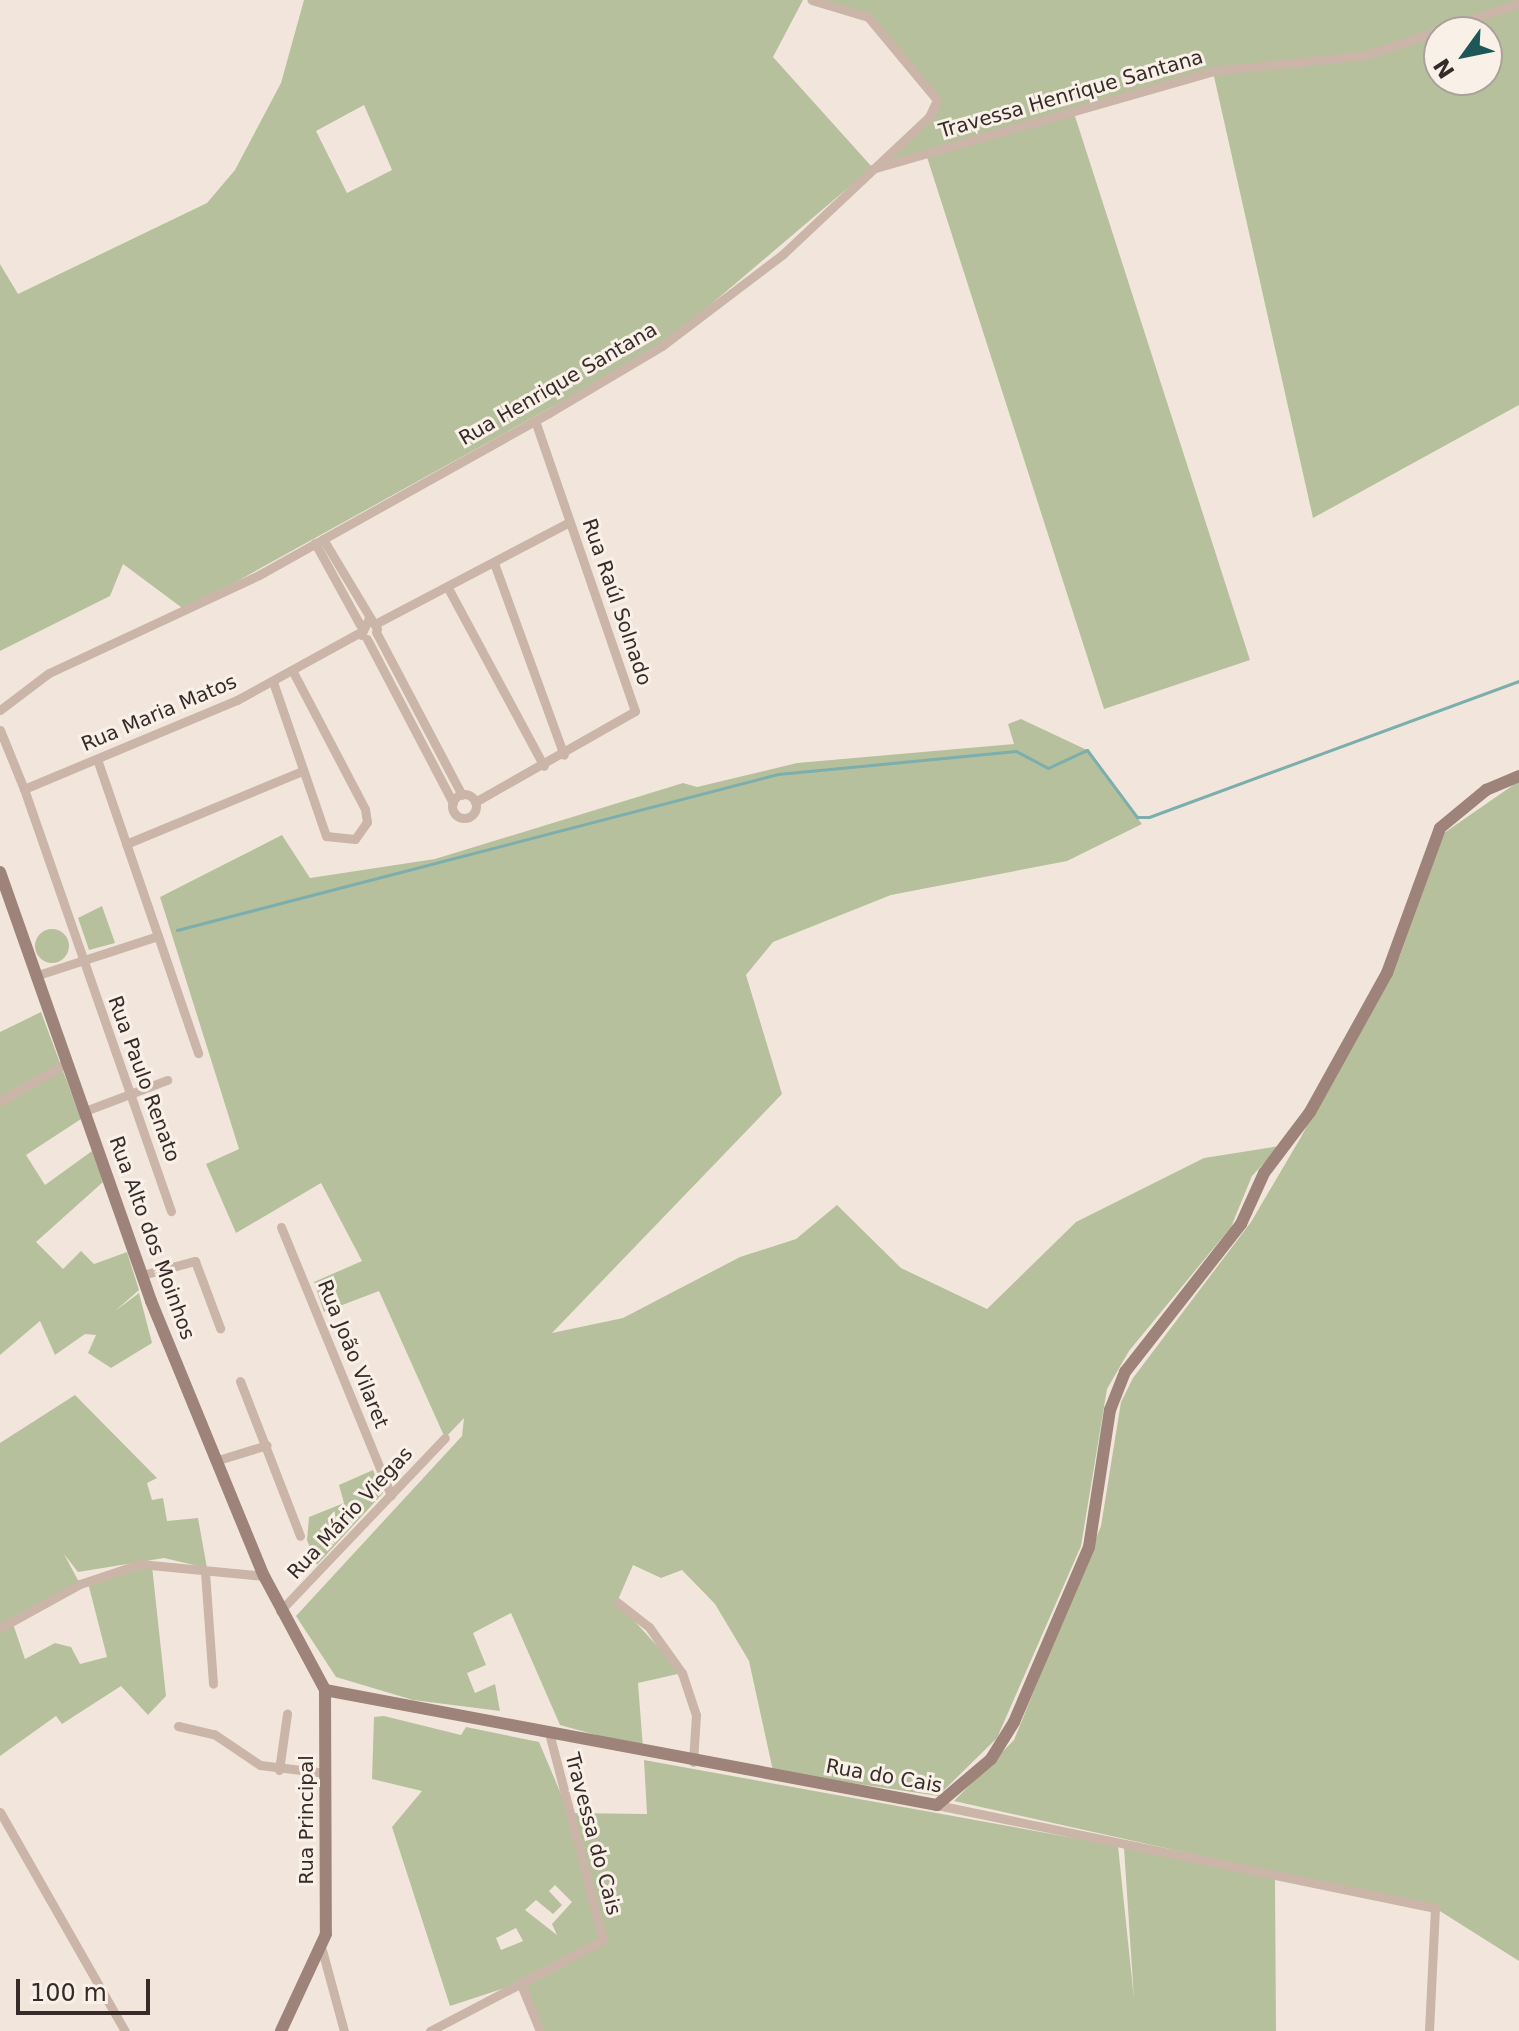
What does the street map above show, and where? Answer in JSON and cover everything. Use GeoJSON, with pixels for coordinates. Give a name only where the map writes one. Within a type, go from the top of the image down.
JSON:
{"type":"FeatureCollection","features":[{"type":"Feature","properties":{"kind":"street","name":"Rua Henrique Santana"},"geometry":{"type":"LineString","coordinates":[[0,710],[49,673],[319,541],[535,421],[662,346],[754,278],[929,117],[937,100],[868,17],[812,0]]}},
{"type":"Feature","properties":{"kind":"street","name":"Travessa Henrique Santana"},"geometry":{"type":"LineString","coordinates":[[869,170],[1213,71],[1367,55],[1517,2]]}},
{"type":"Feature","properties":{"kind":"street","name":"Rua Raúl Solnado"},"geometry":{"type":"LineString","coordinates":[[475,802],[564,755],[635,711],[535,421]]}},
{"type":"Feature","properties":{"kind":"street","name":"Rua Maria Matos"},"geometry":{"type":"LineString","coordinates":[[24,789],[273,682],[569,522]]}},
{"type":"Feature","properties":{"kind":"street"},"geometry":{"type":"LineString","coordinates":[[319,541],[462,795],[475,802],[465,818],[453,803],[368,629]]}},
{"type":"Feature","properties":{"kind":"street"},"geometry":{"type":"LineString","coordinates":[[494,563],[564,755]]}},
{"type":"Feature","properties":{"kind":"street"},"geometry":{"type":"LineString","coordinates":[[448,588],[544,766]]}},
{"type":"Feature","properties":{"kind":"street"},"geometry":{"type":"LineString","coordinates":[[273,682],[326,836],[355,839],[367,822],[365,809],[293,672]]}},
{"type":"Feature","properties":{"kind":"street"},"geometry":{"type":"LineString","coordinates":[[0,730],[24,789]]}},
{"type":"Feature","properties":{"kind":"street"},"geometry":{"type":"LineString","coordinates":[[97,759],[198,1053]]}},
{"type":"Feature","properties":{"kind":"street"},"geometry":{"type":"LineString","coordinates":[[126,844],[302,771]]}},
{"type":"Feature","properties":{"kind":"street"},"geometry":{"type":"LineString","coordinates":[[937,1805],[991,1759],[1014,1722],[1089,1547],[1120,1381],[1241,1224],[1264,1173],[1310,1112],[1387,973],[1440,828],[1486,790],[1519,776]]}},
{"type":"Feature","properties":{"kind":"street","name":"Rua Paulo Renato"},"geometry":{"type":"LineString","coordinates":[[24,789],[171,1211]]}},
{"type":"Feature","properties":{"kind":"street"},"geometry":{"type":"LineString","coordinates":[[453,803],[462,795]]}},
{"type":"Feature","properties":{"kind":"street","name":"Rua Alto dos Moinhos"},"geometry":{"type":"LineString","coordinates":[[0,872],[142,1275],[215,1461],[280,1611]]}},
{"type":"Feature","properties":{"kind":"street"},"geometry":{"type":"LineString","coordinates":[[38,975],[158,936]]}},
{"type":"Feature","properties":{"kind":"street"},"geometry":{"type":"LineString","coordinates":[[0,1101],[68,1062]]}},
{"type":"Feature","properties":{"kind":"street"},"geometry":{"type":"LineString","coordinates":[[85,1111],[167,1080]]}},
{"type":"Feature","properties":{"kind":"street","name":"Rua João Vilaret"},"geometry":{"type":"LineString","coordinates":[[281,1227],[391,1495]]}},
{"type":"Feature","properties":{"kind":"street"},"geometry":{"type":"LineString","coordinates":[[142,1275],[195,1261],[220,1328]]}},
{"type":"Feature","properties":{"kind":"street"},"geometry":{"type":"LineString","coordinates":[[240,1381],[300,1536]]}},
{"type":"Feature","properties":{"kind":"street","name":"Rua Mário Viegas"},"geometry":{"type":"LineString","coordinates":[[280,1611],[445,1438]]}},
{"type":"Feature","properties":{"kind":"street"},"geometry":{"type":"LineString","coordinates":[[215,1461],[267,1445]]}},
{"type":"Feature","properties":{"kind":"street"},"geometry":{"type":"LineString","coordinates":[[0,1628],[80,1584],[140,1564],[264,1576]]}},
{"type":"Feature","properties":{"kind":"street"},"geometry":{"type":"LineString","coordinates":[[205,1572],[213,1684]]}},
{"type":"Feature","properties":{"kind":"street"},"geometry":{"type":"LineString","coordinates":[[617,1602],[649,1627],[682,1673],[696,1715],[693,1762]]}},
{"type":"Feature","properties":{"kind":"street","name":"Rua Principal"},"geometry":{"type":"LineString","coordinates":[[280,1611],[325,1690],[326,1773],[322,1950],[281,2031]]}},
{"type":"Feature","properties":{"kind":"street","name":"Rua do Cais"},"geometry":{"type":"LineString","coordinates":[[325,1690],[550,1737],[937,1805],[1435,1908],[1429,2031]]}},
{"type":"Feature","properties":{"kind":"street"},"geometry":{"type":"LineString","coordinates":[[279,1770],[287,1714]]}},
{"type":"Feature","properties":{"kind":"street"},"geometry":{"type":"LineString","coordinates":[[178,1726],[214,1734],[279,1770],[326,1773]]}},
{"type":"Feature","properties":{"kind":"street","name":"Travessa do Cais"},"geometry":{"type":"LineString","coordinates":[[520,1982],[603,1940],[550,1737]]}},
{"type":"Feature","properties":{"kind":"street"},"geometry":{"type":"LineString","coordinates":[[0,1812],[122,2030]]}},
{"type":"Feature","properties":{"kind":"street"},"geometry":{"type":"LineString","coordinates":[[322,1950],[344,2031]]}},
{"type":"Feature","properties":{"kind":"street"},"geometry":{"type":"LineString","coordinates":[[430,2031],[520,1982],[540,2031]]}},
{"type":"Feature","properties":{"kind":"green space"},"geometry":{"type":"Polygon","coordinates":[[[304,0],[803,0],[773,57],[872,167],[929,117],[937,100],[868,17],[813,0],[1519,0],[1519,405],[1313,518],[1213,72],[1073,110],[1250,660],[1104,709],[926,154],[869,170],[662,346],[185,610],[123,564],[110,596],[0,651],[0,264],[18,294],[207,203],[235,170],[281,83],[304,0]],[[364,105],[316,131],[347,193],[392,170],[364,105]]]}},
{"type":"Feature","properties":{"kind":"green space"},"geometry":{"type":"Polygon","coordinates":[[[1021,719],[1087,750],[1142,824],[1067,861],[891,895],[773,942],[746,975],[782,1094],[552,1333],[623,1318],[740,1257],[796,1239],[837,1205],[901,1268],[987,1309],[1076,1222],[1204,1158],[1280,1146],[1252,1176],[1231,1227],[1129,1351],[1107,1389],[1081,1546],[997,1738],[938,1796],[773,1771],[749,1661],[715,1604],[682,1570],[661,1578],[633,1565],[617,1602],[682,1673],[638,1683],[643,1748],[560,1725],[511,1613],[473,1633],[486,1665],[467,1673],[475,1693],[495,1684],[500,1711],[413,1700],[336,1677],[296,1616],[462,1436],[464,1418],[445,1438],[379,1291],[324,1312],[314,1282],[362,1261],[321,1183],[236,1233],[206,1164],[239,1149],[160,897],[282,835],[310,878],[435,859],[683,783],[697,787],[797,763],[1014,744],[1008,724],[1021,719]]]}},
{"type":"Feature","properties":{"kind":"green space"},"geometry":{"type":"Polygon","coordinates":[[[1519,781],[1519,1961],[1435,1908],[954,1801],[1014,1740],[1101,1526],[1121,1402],[1133,1378],[1251,1222],[1301,1137],[1400,955],[1444,833],[1519,781]]]}},
{"type":"Feature","properties":{"kind":"green space"},"geometry":{"type":"Polygon","coordinates":[[[102,906],[115,943],[89,950],[78,918],[102,906]]]}},
{"type":"Feature","properties":{"kind":"green space"},"geometry":{"type":"Polygon","coordinates":[[[52,929],[64,934],[69,946],[64,958],[52,963],[40,958],[35,946],[40,934],[52,929]]]}},
{"type":"Feature","properties":{"kind":"green space"},"geometry":{"type":"Polygon","coordinates":[[[41,1012],[81,1119],[26,1155],[45,1185],[92,1151],[103,1182],[36,1242],[63,1269],[81,1251],[94,1264],[127,1252],[139,1290],[115,1311],[139,1293],[152,1343],[111,1368],[88,1353],[96,1335],[85,1334],[55,1355],[40,1321],[0,1355],[0,1032],[41,1012]]]}},
{"type":"Feature","properties":{"kind":"green space"},"geometry":{"type":"Polygon","coordinates":[[[75,1395],[157,1478],[147,1483],[152,1500],[163,1498],[167,1521],[198,1518],[207,1568],[164,1558],[78,1572],[64,1554],[80,1584],[12,1621],[25,1659],[55,1643],[71,1647],[80,1664],[107,1657],[88,1583],[152,1566],[166,1696],[148,1715],[121,1686],[62,1724],[56,1716],[0,1756],[0,1443],[75,1395]]]}},
{"type":"Feature","properties":{"kind":"green space"},"geometry":{"type":"Polygon","coordinates":[[[373,1470],[383,1493],[317,1565],[307,1540],[309,1517],[344,1503],[339,1485],[373,1470]]]}},
{"type":"Feature","properties":{"kind":"green space"},"geometry":{"type":"Polygon","coordinates":[[[384,1716],[461,1735],[466,1727],[539,1742],[569,1813],[647,1814],[644,1760],[1118,1846],[1134,1999],[1124,1848],[1275,1878],[1276,2031],[540,2031],[520,1983],[450,2006],[392,1827],[422,1791],[372,1779],[374,1717],[384,1716]],[[555,1885],[549,1891],[562,1905],[553,1914],[536,1900],[525,1910],[557,1935],[552,1924],[572,1902],[555,1885]],[[516,1928],[496,1938],[501,1950],[523,1941],[516,1928]]]}},
{"type":"Feature","properties":{"kind":"waterway"},"geometry":{"type":"LineString","coordinates":[[177,930],[778,774],[1016,751],[1048,768],[1087,750],[1137,817],[1149,817],[1519,681]]}}]}
